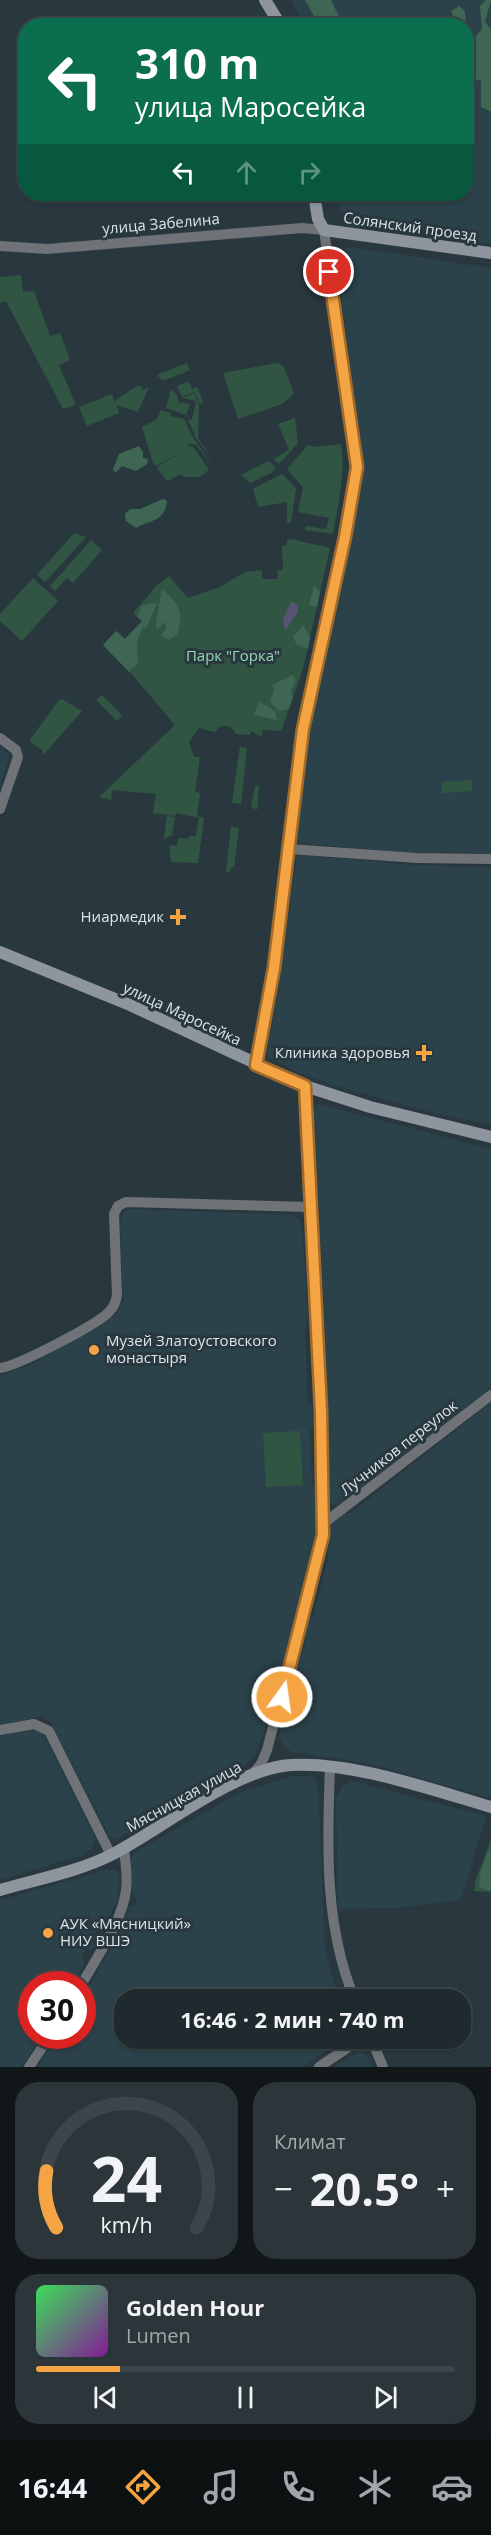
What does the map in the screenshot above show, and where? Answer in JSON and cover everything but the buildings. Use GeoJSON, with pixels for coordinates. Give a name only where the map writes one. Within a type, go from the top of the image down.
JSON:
{"type":"FeatureCollection","features":[{"type":"Feature","properties":{"kind":"main road"},"geometry":{"type":"LineString","coordinates":[[265,0],[276,18]]}},
{"type":"Feature","properties":{"kind":"main road"},"geometry":{"type":"LineString","coordinates":[[315,201],[318,219],[324,230]]}},
{"type":"Feature","properties":{"kind":"main road","name":"Солянский проезд"},"geometry":{"type":"LineString","coordinates":[[324,230],[491,254]]}},
{"type":"Feature","properties":{"kind":"main road","name":"улица Маросейка"},"geometry":{"type":"LineString","coordinates":[[0,952],[130,1005],[305,1086],[380,1110],[491,1137]]}},
{"type":"Feature","properties":{"kind":"main road","name":"Мясницкая улица"},"geometry":{"type":"LineString","coordinates":[[0,1890],[86,1866],[111,1855],[200,1802],[251,1776],[291,1765],[330,1766],[352,1770],[491,1807]]}},
{"type":"Feature","properties":{"kind":"street","name":"улица Забелина"},"geometry":{"type":"LineString","coordinates":[[0,246],[47,249],[302,228],[324,230]]}},
{"type":"Feature","properties":{"kind":"street"},"geometry":{"type":"LineString","coordinates":[[256,1065],[269,1003],[303,729],[345,537],[357,467],[324,230]]}},
{"type":"Feature","properties":{"kind":"street"},"geometry":{"type":"LineString","coordinates":[[0,738],[16,750],[18,757],[0,809]]}},
{"type":"Feature","properties":{"kind":"street"},"geometry":{"type":"LineString","coordinates":[[289,849],[417,858],[491,859]]}},
{"type":"Feature","properties":{"kind":"street"},"geometry":{"type":"LineString","coordinates":[[251,1776],[261,1764],[278,1714],[322,1543],[324,1523],[305,1086]]}},
{"type":"Feature","properties":{"kind":"street"},"geometry":{"type":"LineString","coordinates":[[0,1368],[32,1356],[102,1317],[114,1306],[117,1295],[114,1214],[118,1206],[126,1202],[310,1207]]}},
{"type":"Feature","properties":{"kind":"street","name":"Лучников переулок"},"geometry":{"type":"LineString","coordinates":[[324,1523],[491,1395]]}},
{"type":"Feature","properties":{"kind":"street"},"geometry":{"type":"LineString","coordinates":[[0,1730],[34,1724],[49,1731],[111,1855]]}},
{"type":"Feature","properties":{"kind":"street"},"geometry":{"type":"LineString","coordinates":[[330,1766],[330,1891],[338,1952],[351,1989]]}},
{"type":"Feature","properties":{"kind":"street"},"geometry":{"type":"LineString","coordinates":[[89,1971],[116,1920],[125,1897],[127,1888],[124,1847]]}},
{"type":"Feature","properties":{"kind":"street"},"geometry":{"type":"LineString","coordinates":[[29,2067],[41,2049]]}},
{"type":"Feature","properties":{"kind":"street"},"geometry":{"type":"LineString","coordinates":[[319,2067],[346,2049]]}},
{"type":"Feature","properties":{"kind":"street"},"geometry":{"type":"LineString","coordinates":[[376,2049],[383,2067]]}},
{"type":"Feature","properties":{"kind":"shaded area"},"geometry":{"type":"Polygon","coordinates":[[[291,0],[491,0],[491,244],[354,223],[344,217],[338,201],[474,201],[474,18],[301,18],[291,0]]]}},
{"type":"Feature","properties":{"kind":"shaded area"},"geometry":{"type":"Polygon","coordinates":[[[351,247],[491,268],[491,853],[403,852],[296,843],[311,722],[364,468],[336,259],[338,251],[351,247]]]}},
{"type":"Feature","properties":{"kind":"shaded area"},"geometry":{"type":"Polygon","coordinates":[[[291,602],[297,604],[298,612],[285,631],[283,620],[291,602]]]}},
{"type":"Feature","properties":{"kind":"shaded area"},"geometry":{"type":"Polygon","coordinates":[[[0,747],[8,753],[9,758],[0,787],[0,747]]]}},
{"type":"Feature","properties":{"kind":"shaded area"},"geometry":{"type":"Polygon","coordinates":[[[297,855],[415,865],[491,867],[491,1125],[434,1113],[340,1087],[299,1073],[268,1057],[267,1048],[276,1004],[297,855]]]}},
{"type":"Feature","properties":{"kind":"shaded area"},"geometry":{"type":"Polygon","coordinates":[[[318,1104],[491,1149],[491,1388],[336,1506],[327,1502],[326,1488],[330,1483],[325,1324],[315,1132],[313,1129],[313,1109],[318,1104]]]}},
{"type":"Feature","properties":{"kind":"shaded area"},"geometry":{"type":"Polygon","coordinates":[[[130,1209],[291,1215],[300,1219],[308,1321],[305,1329],[308,1402],[312,1406],[313,1426],[310,1431],[312,1484],[317,1488],[317,1530],[315,1550],[268,1721],[254,1757],[196,1795],[115,1840],[109,1836],[52,1724],[41,1716],[0,1726],[0,1376],[33,1364],[117,1314],[123,1300],[120,1222],[123,1213],[130,1209]]]}},
{"type":"Feature","properties":{"kind":"shaded area"},"geometry":{"type":"Polygon","coordinates":[[[491,1402],[491,1798],[366,1763],[292,1752],[285,1748],[279,1737],[285,1707],[294,1670],[298,1667],[306,1639],[304,1635],[308,1618],[313,1616],[329,1556],[327,1551],[331,1524],[345,1513],[351,1513],[491,1402]]]}},
{"type":"Feature","properties":{"kind":"shaded area"},"geometry":{"type":"Polygon","coordinates":[[[28,1729],[39,1731],[46,1739],[96,1839],[92,1849],[82,1855],[0,1880],[0,1736],[28,1729]]]}},
{"type":"Feature","properties":{"kind":"shaded area"},"geometry":{"type":"Polygon","coordinates":[[[292,1776],[315,1778],[318,1785],[325,1949],[336,1989],[114,1989],[114,2049],[328,2049],[303,2067],[37,2067],[49,2049],[96,2049],[96,1974],[120,1931],[130,1906],[135,1906],[137,1899],[133,1895],[130,1859],[135,1852],[239,1793],[292,1776]]]}},
{"type":"Feature","properties":{"kind":"shaded area"},"geometry":{"type":"Polygon","coordinates":[[[352,1781],[486,1816],[461,1900],[396,1908],[338,1909],[336,1800],[342,1786],[352,1781]]]}},
{"type":"Feature","properties":{"kind":"shaded area"},"geometry":{"type":"Polygon","coordinates":[[[106,1870],[116,1870],[120,1876],[117,1902],[104,1928],[100,1932],[96,1931],[92,1938],[95,1941],[94,1947],[91,1950],[86,1949],[82,1956],[85,1962],[80,1971],[18,1971],[18,2049],[33,2049],[21,2067],[0,2067],[0,1900],[106,1870]]]}},
{"type":"Feature","properties":{"kind":"shaded area"},"geometry":{"type":"Polygon","coordinates":[[[359,2052],[366,2055],[373,2067],[333,2067],[359,2052]]]}},
{"type":"Feature","properties":{"kind":"green space"},"geometry":{"type":"Polygon","coordinates":[[[305,0],[331,0],[340,18],[315,18],[305,0]]]}},
{"type":"Feature","properties":{"kind":"green space"},"geometry":{"type":"Polygon","coordinates":[[[486,0],[491,0],[485,22],[491,29],[491,112],[481,107],[481,79],[474,82],[474,36],[482,29],[480,6],[486,0]]]}},
{"type":"Feature","properties":{"kind":"green space"},"geometry":{"type":"Polygon","coordinates":[[[459,6],[465,11],[466,18],[454,18],[451,11],[459,6]]]}},
{"type":"Feature","properties":{"kind":"green space"},"geometry":{"type":"Polygon","coordinates":[[[21,275],[23,292],[34,291],[50,336],[60,333],[70,360],[59,365],[76,405],[63,409],[6,301],[0,303],[0,277],[21,275]]]}},
{"type":"Feature","properties":{"kind":"green space"},"geometry":{"type":"Polygon","coordinates":[[[187,363],[190,370],[166,380],[162,380],[157,375],[187,363]]]}},
{"type":"Feature","properties":{"kind":"green space"},"geometry":{"type":"Polygon","coordinates":[[[278,363],[284,367],[294,394],[282,404],[238,419],[223,373],[278,363]]]}},
{"type":"Feature","properties":{"kind":"green space"},"geometry":{"type":"Polygon","coordinates":[[[189,381],[192,389],[197,387],[203,402],[200,404],[194,392],[182,397],[177,386],[189,381]]]}},
{"type":"Feature","properties":{"kind":"green space"},"geometry":{"type":"Polygon","coordinates":[[[137,386],[141,386],[143,390],[149,387],[138,412],[117,405],[119,413],[87,426],[79,407],[112,394],[116,405],[116,400],[137,386]]]}},
{"type":"Feature","properties":{"kind":"green space"},"geometry":{"type":"Polygon","coordinates":[[[171,389],[178,396],[178,402],[190,404],[186,415],[166,408],[171,389]]]}},
{"type":"Feature","properties":{"kind":"green space"},"geometry":{"type":"Polygon","coordinates":[[[194,393],[199,405],[198,438],[215,464],[196,438],[188,420],[192,419],[196,401],[182,398],[194,393]]]}},
{"type":"Feature","properties":{"kind":"green space"},"geometry":{"type":"Polygon","coordinates":[[[161,410],[171,413],[171,416],[184,419],[194,439],[213,466],[195,444],[188,444],[189,447],[193,447],[209,470],[199,477],[184,477],[181,474],[167,481],[158,469],[157,467],[184,450],[156,466],[153,463],[142,427],[156,420],[161,410]]]}},
{"type":"Feature","properties":{"kind":"green space"},"geometry":{"type":"Polygon","coordinates":[[[295,418],[298,443],[279,464],[274,459],[289,450],[278,424],[295,418]]]}},
{"type":"Feature","properties":{"kind":"green space"},"geometry":{"type":"Polygon","coordinates":[[[341,444],[342,478],[333,534],[305,530],[306,526],[326,529],[329,518],[298,512],[303,487],[287,469],[308,445],[316,447],[341,444]]]}},
{"type":"Feature","properties":{"kind":"green space"},"geometry":{"type":"Polygon","coordinates":[[[139,446],[143,452],[143,458],[148,459],[147,464],[136,471],[122,466],[115,473],[113,469],[119,454],[139,446]]]}},
{"type":"Feature","properties":{"kind":"green space"},"geometry":{"type":"Polygon","coordinates":[[[269,461],[276,468],[271,473],[250,483],[241,475],[269,461]]]}},
{"type":"Feature","properties":{"kind":"green space"},"geometry":{"type":"Polygon","coordinates":[[[282,474],[296,488],[291,523],[287,523],[287,502],[258,507],[253,489],[282,474]]]}},
{"type":"Feature","properties":{"kind":"green space"},"geometry":{"type":"Polygon","coordinates":[[[163,499],[167,501],[160,517],[136,528],[126,521],[125,514],[130,509],[140,509],[163,499]]]}},
{"type":"Feature","properties":{"kind":"green space"},"geometry":{"type":"Polygon","coordinates":[[[74,533],[86,537],[45,582],[37,575],[74,533]]]}},
{"type":"Feature","properties":{"kind":"green space"},"geometry":{"type":"Polygon","coordinates":[[[91,540],[102,550],[73,583],[67,578],[55,591],[50,586],[91,540]]]}},
{"type":"Feature","properties":{"kind":"green space","name":"Парк \"Горка\""},"geometry":{"type":"Polygon","coordinates":[[[287,540],[330,548],[303,669],[281,731],[262,730],[263,735],[260,736],[251,731],[250,735],[236,734],[226,726],[220,727],[215,732],[199,728],[189,742],[194,757],[200,757],[195,792],[200,793],[197,816],[204,818],[198,863],[171,862],[169,845],[177,846],[178,838],[188,839],[189,836],[196,836],[199,818],[176,813],[175,816],[153,813],[156,794],[112,790],[111,800],[99,797],[175,725],[119,659],[103,645],[116,631],[125,639],[142,621],[133,613],[158,584],[169,576],[188,598],[220,587],[245,572],[262,570],[262,579],[277,579],[278,570],[283,570],[282,546],[287,545],[287,540]]]}},
{"type":"Feature","properties":{"kind":"green space"},"geometry":{"type":"Polygon","coordinates":[[[33,578],[58,601],[22,641],[0,621],[0,614],[33,578]]]}},
{"type":"Feature","properties":{"kind":"green space"},"geometry":{"type":"Polygon","coordinates":[[[314,585],[320,592],[317,607],[309,605],[314,585]]]}},
{"type":"Feature","properties":{"kind":"green space"},"geometry":{"type":"Polygon","coordinates":[[[162,589],[176,604],[180,614],[177,634],[169,640],[161,636],[166,629],[166,622],[157,629],[156,621],[162,589]]]}},
{"type":"Feature","properties":{"kind":"green space"},"geometry":{"type":"Polygon","coordinates":[[[157,604],[138,640],[138,663],[129,672],[103,645],[116,631],[125,639],[142,621],[137,616],[141,606],[157,604]]]}},
{"type":"Feature","properties":{"kind":"green space"},"geometry":{"type":"Polygon","coordinates":[[[303,625],[310,638],[308,649],[297,645],[293,637],[303,625]]]}},
{"type":"Feature","properties":{"kind":"green space"},"geometry":{"type":"Polygon","coordinates":[[[293,675],[296,680],[291,691],[293,697],[289,709],[279,711],[270,702],[274,690],[272,685],[293,675]]]}},
{"type":"Feature","properties":{"kind":"green space"},"geometry":{"type":"Polygon","coordinates":[[[102,695],[122,715],[117,721],[96,700],[102,695]]]}},
{"type":"Feature","properties":{"kind":"green space"},"geometry":{"type":"Polygon","coordinates":[[[62,699],[82,711],[43,755],[42,750],[29,741],[58,701],[62,699]]]}},
{"type":"Feature","properties":{"kind":"green space"},"geometry":{"type":"Polygon","coordinates":[[[259,702],[275,711],[277,720],[254,715],[259,702]]]}},
{"type":"Feature","properties":{"kind":"green space"},"geometry":{"type":"Polygon","coordinates":[[[240,746],[247,749],[241,804],[232,803],[240,746]]]}},
{"type":"Feature","properties":{"kind":"green space"},"geometry":{"type":"Polygon","coordinates":[[[472,780],[472,791],[442,793],[442,782],[472,780]]]}},
{"type":"Feature","properties":{"kind":"green space"},"geometry":{"type":"Polygon","coordinates":[[[255,786],[259,786],[257,810],[251,807],[255,786]]]}},
{"type":"Feature","properties":{"kind":"green space"},"geometry":{"type":"Polygon","coordinates":[[[167,816],[175,817],[172,835],[164,839],[167,816]]]}},
{"type":"Feature","properties":{"kind":"green space"},"geometry":{"type":"Polygon","coordinates":[[[231,826],[239,828],[234,867],[231,867],[230,872],[226,872],[231,826]]]}},
{"type":"Feature","properties":{"kind":"green space"},"geometry":{"type":"Polygon","coordinates":[[[300,1431],[303,1485],[266,1487],[263,1433],[300,1431]]]}},
{"type":"Feature","properties":{"kind":"green space"},"geometry":{"type":"Polygon","coordinates":[[[491,1839],[491,1892],[474,1891],[475,1882],[491,1839]]]}},
{"type":"Feature","properties":{"kind":"green space"},"geometry":{"type":"Polygon","coordinates":[[[490,1848],[491,1890],[488,1891],[479,1886],[481,1870],[490,1848]]]}},
{"type":"Feature","properties":{"kind":"place","name":"Ниармедик"},"geometry":{"type":"Point","coordinates":[178,917]}},
{"type":"Feature","properties":{"kind":"place","name":"Клиника здоровья"},"geometry":{"type":"Point","coordinates":[424,1053]}},
{"type":"Feature","properties":{"kind":"place","name":"Музей Златоустовского монастыря"},"geometry":{"type":"Point","coordinates":[94,1350]}},
{"type":"Feature","properties":{"kind":"place","name":"АУК «Мясницкий» НИУ ВШЭ"},"geometry":{"type":"Point","coordinates":[48,1933]}},
{"type":"Feature","properties":{"kind":"route"},"geometry":{"type":"LineString","coordinates":[[282,1697],[323,1535],[321,1411],[305,1086],[256,1065],[274,968],[303,729],[356,479],[357,455],[344,386],[329,272]]}}]}
